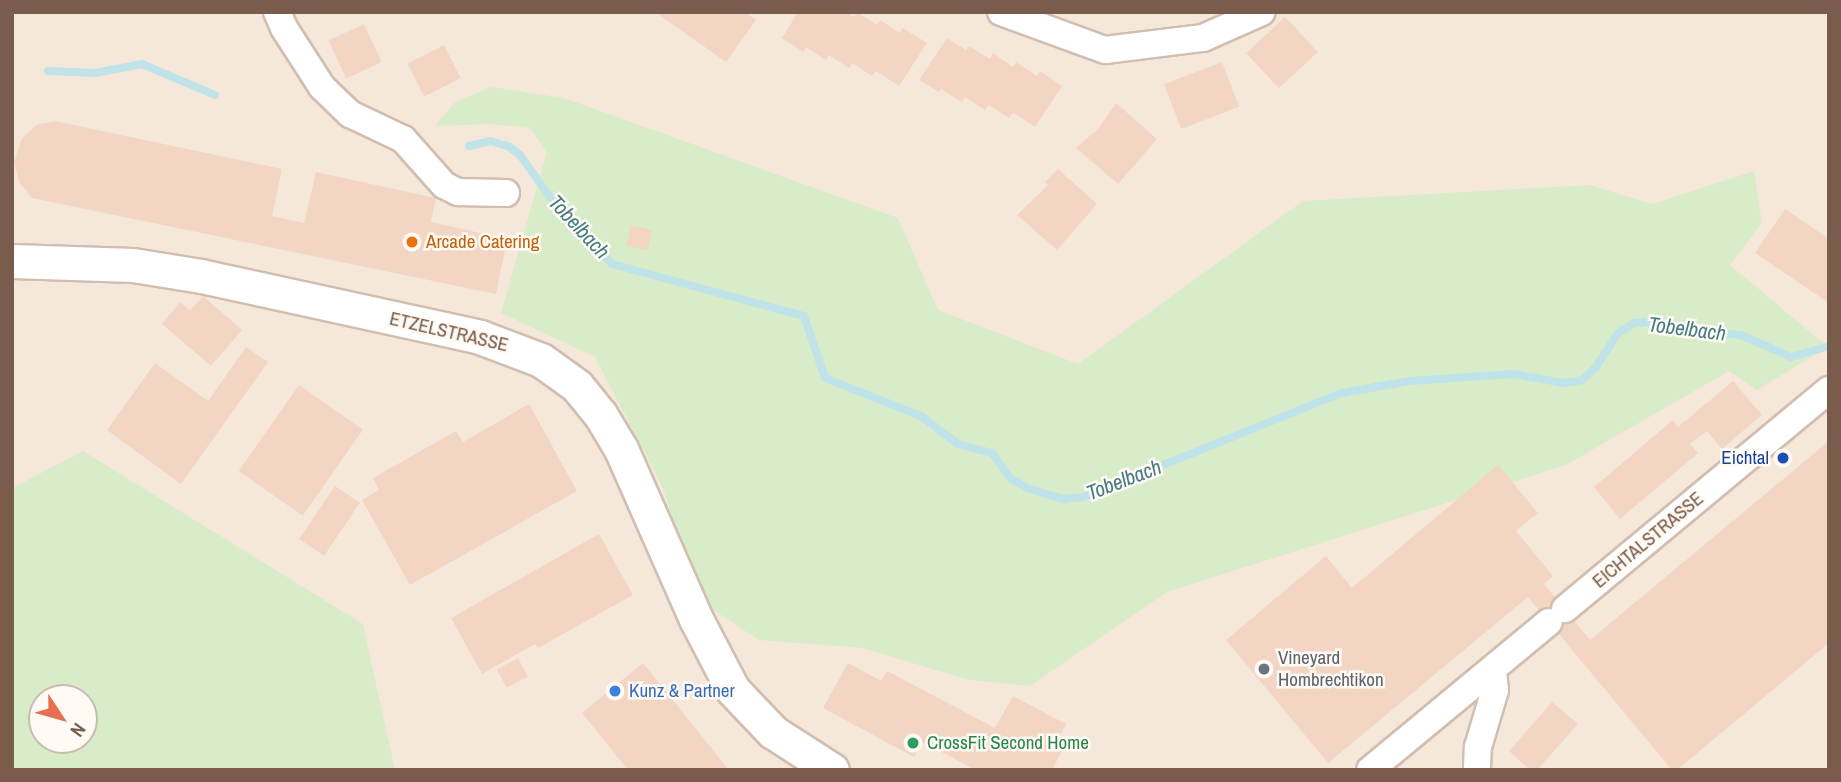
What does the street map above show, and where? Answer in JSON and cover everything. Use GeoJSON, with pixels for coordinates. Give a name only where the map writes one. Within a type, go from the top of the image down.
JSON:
{"type":"FeatureCollection","features":[{"type":"Feature","properties":{"kind":"street"},"geometry":{"type":"LineString","coordinates":[[278,12],[284,28],[322,87],[350,114],[403,139],[444,185],[458,192],[506,193]]}},
{"type":"Feature","properties":{"kind":"street"},"geometry":{"type":"LineString","coordinates":[[1002,12],[1105,50],[1203,38],[1262,12]]}},
{"type":"Feature","properties":{"kind":"street","name":"ETZELSTRASSE"},"geometry":{"type":"LineString","coordinates":[[12,261],[133,265],[201,276],[480,338],[541,359],[577,386],[600,414],[614,437],[696,619],[733,690],[773,732],[832,770]]}},
{"type":"Feature","properties":{"kind":"street","name":"EICHTALSTRASSE"},"geometry":{"type":"LineString","coordinates":[[1370,770],[1829,390]]}},
{"type":"Feature","properties":{"kind":"street"},"geometry":{"type":"LineString","coordinates":[[1477,770],[1478,747],[1495,690],[1493,670]]}},
{"type":"Feature","properties":{"kind":"shaded area"},"geometry":{"type":"Polygon","coordinates":[[[12,12],[1829,12],[1829,770],[394,770],[83,452],[12,488],[12,12]]]}},
{"type":"Feature","properties":{"kind":"green space"},"geometry":{"type":"Polygon","coordinates":[[[491,87],[564,98],[898,218],[938,310],[1078,364],[1303,201],[1590,185],[1652,204],[1754,171],[1762,223],[1730,265],[1828,347],[1757,390],[1729,371],[1566,465],[1167,592],[1030,686],[969,680],[862,648],[759,640],[700,601],[662,486],[595,357],[501,313],[547,152],[530,128],[490,124],[435,126],[454,103],[491,87]]]}},
{"type":"Feature","properties":{"kind":"green space"},"geometry":{"type":"Polygon","coordinates":[[[83,451],[363,624],[395,770],[12,770],[12,488],[83,451]]]}},
{"type":"Feature","properties":{"kind":"building"},"geometry":{"type":"Polygon","coordinates":[[[655,12],[745,12],[756,20],[726,62],[655,12]]]}},
{"type":"Feature","properties":{"kind":"building"},"geometry":{"type":"Polygon","coordinates":[[[798,12],[846,12],[854,17],[857,12],[877,25],[880,20],[900,33],[903,28],[927,43],[899,86],[876,71],[872,76],[852,63],[849,68],[829,55],[826,60],[806,47],[803,52],[782,38],[798,12]]]}},
{"type":"Feature","properties":{"kind":"building"},"geometry":{"type":"Polygon","coordinates":[[[1285,17],[1318,52],[1279,88],[1246,53],[1285,17]]]}},
{"type":"Feature","properties":{"kind":"building"},"geometry":{"type":"Polygon","coordinates":[[[364,24],[382,62],[346,79],[329,40],[364,24]]]}},
{"type":"Feature","properties":{"kind":"building"},"geometry":{"type":"Polygon","coordinates":[[[947,38],[966,50],[969,46],[990,59],[993,53],[1013,67],[1016,62],[1037,76],[1040,71],[1062,86],[1035,127],[1013,112],[1009,118],[989,105],[985,110],[965,97],[962,102],[919,80],[947,38]]]}},
{"type":"Feature","properties":{"kind":"building"},"geometry":{"type":"Polygon","coordinates":[[[444,45],[461,78],[424,97],[407,64],[444,45]]]}},
{"type":"Feature","properties":{"kind":"building"},"geometry":{"type":"Polygon","coordinates":[[[1222,62],[1239,107],[1181,129],[1164,84],[1222,62]]]}},
{"type":"Feature","properties":{"kind":"building"},"geometry":{"type":"Polygon","coordinates":[[[1116,103],[1157,139],[1118,184],[1076,148],[1099,128],[1116,103]]]}},
{"type":"Feature","properties":{"kind":"building"},"geometry":{"type":"Polygon","coordinates":[[[55,121],[282,169],[272,216],[304,223],[316,172],[436,198],[431,222],[507,239],[496,294],[32,198],[19,182],[14,162],[22,138],[37,125],[55,121]]]}},
{"type":"Feature","properties":{"kind":"building"},"geometry":{"type":"Polygon","coordinates":[[[1058,169],[1097,204],[1057,250],[1017,215],[1048,185],[1045,182],[1058,169]]]}},
{"type":"Feature","properties":{"kind":"building"},"geometry":{"type":"Polygon","coordinates":[[[1785,209],[1829,239],[1829,303],[1755,253],[1785,209]]]}},
{"type":"Feature","properties":{"kind":"building"},"geometry":{"type":"Polygon","coordinates":[[[631,225],[652,230],[648,250],[626,245],[631,225]]]}},
{"type":"Feature","properties":{"kind":"building"},"geometry":{"type":"Polygon","coordinates":[[[203,296],[242,330],[211,366],[162,324],[180,302],[190,310],[203,296]]]}},
{"type":"Feature","properties":{"kind":"building"},"geometry":{"type":"Polygon","coordinates":[[[246,347],[268,362],[181,484],[107,430],[155,363],[208,401],[246,347]]]}},
{"type":"Feature","properties":{"kind":"building"},"geometry":{"type":"Polygon","coordinates":[[[1733,381],[1762,415],[1722,449],[1707,431],[1690,444],[1698,453],[1620,519],[1594,487],[1673,420],[1678,427],[1733,381]]]}},
{"type":"Feature","properties":{"kind":"building"},"geometry":{"type":"Polygon","coordinates":[[[299,385],[363,430],[303,516],[239,471],[299,385]]]}},
{"type":"Feature","properties":{"kind":"building"},"geometry":{"type":"Polygon","coordinates":[[[529,404],[577,491],[410,585],[362,500],[379,490],[373,478],[456,431],[463,442],[529,404]]]}},
{"type":"Feature","properties":{"kind":"building"},"geometry":{"type":"Polygon","coordinates":[[[1829,441],[1829,643],[1677,770],[1672,770],[1528,597],[1328,763],[1226,640],[1326,556],[1352,588],[1498,465],[1538,513],[1516,531],[1553,576],[1544,584],[1590,640],[1829,441]]]}},
{"type":"Feature","properties":{"kind":"building"},"geometry":{"type":"Polygon","coordinates":[[[335,486],[360,503],[324,556],[299,539],[335,486]]]}},
{"type":"Feature","properties":{"kind":"building"},"geometry":{"type":"Polygon","coordinates":[[[599,534],[633,595],[538,648],[535,644],[482,674],[451,618],[599,534]]]}},
{"type":"Feature","properties":{"kind":"building"},"geometry":{"type":"Polygon","coordinates":[[[518,658],[528,677],[507,688],[497,669],[518,658]]]}},
{"type":"Feature","properties":{"kind":"building"},"geometry":{"type":"Polygon","coordinates":[[[643,663],[729,770],[628,770],[582,713],[643,663]]]}},
{"type":"Feature","properties":{"kind":"building"},"geometry":{"type":"Polygon","coordinates":[[[848,663],[881,681],[887,671],[995,728],[1013,696],[1066,724],[1054,747],[1062,751],[1052,770],[976,770],[922,742],[914,757],[823,708],[848,663]]]}},
{"type":"Feature","properties":{"kind":"building"},"geometry":{"type":"Polygon","coordinates":[[[1552,702],[1578,724],[1537,770],[1530,770],[1509,751],[1552,702]]]}},
{"type":"Feature","properties":{"kind":"waterway","name":"Tobelbach"},"geometry":{"type":"LineString","coordinates":[[48,71],[95,73],[142,64],[215,95]]}},
{"type":"Feature","properties":{"kind":"waterway","name":"Tobelbach"},"geometry":{"type":"LineString","coordinates":[[469,146],[490,141],[508,146],[520,155],[550,197],[612,264],[804,316],[825,378],[921,416],[958,444],[992,453],[1010,478],[1027,488],[1064,499],[1084,497],[1342,393],[1410,381],[1513,374],[1564,383],[1582,380],[1596,367],[1618,333],[1634,323],[1654,322],[1691,330],[1741,335],[1791,357],[1829,346]]}},
{"type":"Feature","properties":{"kind":"place","name":"Arcade Catering"},"geometry":{"type":"Point","coordinates":[412,242]}},
{"type":"Feature","properties":{"kind":"place","name":"Eichtal"},"geometry":{"type":"Point","coordinates":[1783,458]}},
{"type":"Feature","properties":{"kind":"place","name":"Vineyard Hombrechtikon"},"geometry":{"type":"Point","coordinates":[1264,669]}},
{"type":"Feature","properties":{"kind":"place","name":"Kunz & Partner"},"geometry":{"type":"Point","coordinates":[615,691]}},
{"type":"Feature","properties":{"kind":"place","name":"CrossFit Second Home"},"geometry":{"type":"Point","coordinates":[913,743]}}]}
